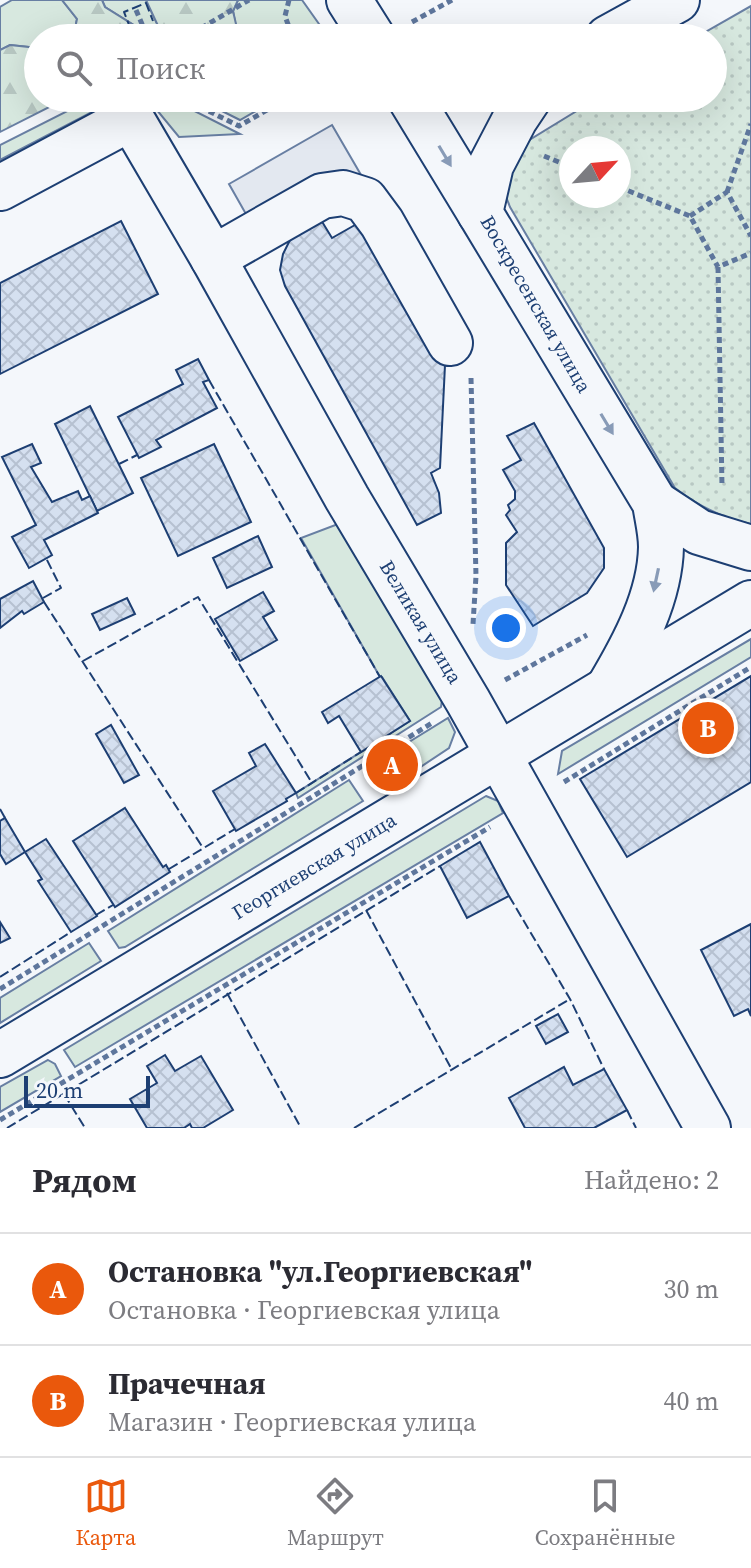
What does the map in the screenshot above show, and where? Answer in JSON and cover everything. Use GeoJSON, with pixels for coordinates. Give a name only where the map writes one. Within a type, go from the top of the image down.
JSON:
{"type":"FeatureCollection","features":[{"type":"Feature","properties":{"kind":"main road"},"geometry":{"type":"LineString","coordinates":[[633,24],[677,0]]}},
{"type":"Feature","properties":{"kind":"main road"},"geometry":{"type":"LineString","coordinates":[[419,112],[480,213]]}},
{"type":"Feature","properties":{"kind":"main road","name":"Воскресенская улица"},"geometry":{"type":"LineString","coordinates":[[520,112],[491,165],[480,213],[655,503]]}},
{"type":"Feature","properties":{"kind":"main road","name":"Великая улица"},"geometry":{"type":"LineString","coordinates":[[0,188],[131,118],[465,703],[527,805],[708,1128]]}},
{"type":"Feature","properties":{"kind":"main road"},"geometry":{"type":"LineString","coordinates":[[213,258],[322,196],[343,193],[365,200],[464,355]]}},
{"type":"Feature","properties":{"kind":"main road"},"geometry":{"type":"LineString","coordinates":[[655,503],[699,532],[751,548]]}},
{"type":"Feature","properties":{"kind":"main road"},"geometry":{"type":"LineString","coordinates":[[608,689],[632,648],[657,584],[661,545],[655,503]]}},
{"type":"Feature","properties":{"kind":"main road","name":"Георгиевская улица"},"geometry":{"type":"LineString","coordinates":[[0,1055],[751,603]]}},
{"type":"Feature","properties":{"kind":"path"},"geometry":{"type":"LineString","coordinates":[[208,24],[249,0]]}},
{"type":"Feature","properties":{"kind":"path"},"geometry":{"type":"LineString","coordinates":[[288,24],[285,16],[289,0]]}},
{"type":"Feature","properties":{"kind":"path"},"geometry":{"type":"LineString","coordinates":[[372,19],[452,0]]}},
{"type":"Feature","properties":{"kind":"path"},"geometry":{"type":"LineString","coordinates":[[136,10],[142,24]]}},
{"type":"Feature","properties":{"kind":"path"},"geometry":{"type":"LineString","coordinates":[[210,112],[239,126],[264,112]]}},
{"type":"Feature","properties":{"kind":"path"},"geometry":{"type":"LineString","coordinates":[[690,216],[727,192],[751,124]]}},
{"type":"Feature","properties":{"kind":"path"},"geometry":{"type":"LineString","coordinates":[[631,192],[690,216],[718,267],[722,487]]}},
{"type":"Feature","properties":{"kind":"path"},"geometry":{"type":"LineString","coordinates":[[727,192],[751,236]]}},
{"type":"Feature","properties":{"kind":"path"},"geometry":{"type":"LineString","coordinates":[[718,267],[751,253]]}},
{"type":"Feature","properties":{"kind":"path"},"geometry":{"type":"LineString","coordinates":[[464,355],[470,379],[476,576],[465,703]]}},
{"type":"Feature","properties":{"kind":"path"},"geometry":{"type":"LineString","coordinates":[[0,989],[465,703],[592,632]]}},
{"type":"Feature","properties":{"kind":"path"},"geometry":{"type":"LineString","coordinates":[[0,1120],[527,805],[751,667]]}},
{"type":"Feature","properties":{"kind":"green space"},"geometry":{"type":"Polygon","coordinates":[[[12,0],[62,0],[77,19],[76,24],[24,24],[24,46],[10,45],[0,50],[0,7],[12,0]]]}},
{"type":"Feature","properties":{"kind":"green space"},"geometry":{"type":"Polygon","coordinates":[[[62,0],[102,0],[105,7],[132,24],[76,24],[77,19],[62,0]]]}},
{"type":"Feature","properties":{"kind":"green space"},"geometry":{"type":"Polygon","coordinates":[[[102,0],[146,0],[157,24],[132,24],[105,7],[102,0]]]}},
{"type":"Feature","properties":{"kind":"green space"},"geometry":{"type":"Polygon","coordinates":[[[146,0],[238,0],[233,11],[236,24],[157,24],[146,0]]]}},
{"type":"Feature","properties":{"kind":"green space"},"geometry":{"type":"Polygon","coordinates":[[[238,0],[302,0],[319,24],[235,24],[233,11],[238,0]]]}},
{"type":"Feature","properties":{"kind":"green space"},"geometry":{"type":"Polygon","coordinates":[[[751,6],[751,524],[711,510],[675,488],[510,207],[503,189],[518,147],[575,112],[727,112],[727,24],[720,24],[751,6]]]}},
{"type":"Feature","properties":{"kind":"green space"},"geometry":{"type":"Polygon","coordinates":[[[10,45],[24,46],[24,112],[39,112],[0,132],[0,50],[10,45]]]}},
{"type":"Feature","properties":{"kind":"green space"},"geometry":{"type":"Polygon","coordinates":[[[65,112],[92,112],[0,160],[0,145],[65,112]]]}},
{"type":"Feature","properties":{"kind":"green space"},"geometry":{"type":"Polygon","coordinates":[[[158,112],[197,112],[240,134],[179,137],[158,112]]]}},
{"type":"Feature","properties":{"kind":"green space"},"geometry":{"type":"Polygon","coordinates":[[[224,112],[254,112],[240,120],[224,112]]]}},
{"type":"Feature","properties":{"kind":"green space"},"geometry":{"type":"Polygon","coordinates":[[[338,524],[442,700],[441,707],[298,798],[296,793],[410,721],[380,677],[301,538],[338,524]]]}},
{"type":"Feature","properties":{"kind":"green space"},"geometry":{"type":"Polygon","coordinates":[[[751,639],[751,657],[558,774],[562,751],[751,639]]]}},
{"type":"Feature","properties":{"kind":"green space"},"geometry":{"type":"Polygon","coordinates":[[[448,718],[455,732],[449,748],[416,770],[401,747],[448,718]]]}},
{"type":"Feature","properties":{"kind":"green space"},"geometry":{"type":"Polygon","coordinates":[[[349,780],[363,801],[119,948],[108,931],[349,780]]]}},
{"type":"Feature","properties":{"kind":"green space"},"geometry":{"type":"Polygon","coordinates":[[[486,796],[498,801],[503,813],[75,1067],[64,1050],[486,796]]]}},
{"type":"Feature","properties":{"kind":"green space"},"geometry":{"type":"Polygon","coordinates":[[[89,943],[101,961],[0,1023],[0,998],[89,943]]]}},
{"type":"Feature","properties":{"kind":"green space"},"geometry":{"type":"Polygon","coordinates":[[[48,1060],[55,1064],[61,1076],[0,1112],[0,1087],[48,1060]]]}},
{"type":"Feature","properties":{"kind":"shaded area"},"geometry":{"type":"Polygon","coordinates":[[[332,125],[368,187],[264,246],[229,184],[332,125]]]}},
{"type":"Feature","properties":{"kind":"building"},"geometry":{"type":"Polygon","coordinates":[[[321,220],[332,238],[362,221],[445,365],[440,468],[431,473],[439,493],[441,513],[417,525],[285,286],[280,270],[290,240],[321,220]]]}},
{"type":"Feature","properties":{"kind":"building"},"geometry":{"type":"Polygon","coordinates":[[[121,221],[158,294],[0,374],[0,283],[121,221]]]}},
{"type":"Feature","properties":{"kind":"building"},"geometry":{"type":"Polygon","coordinates":[[[198,359],[209,380],[203,382],[217,408],[156,440],[161,447],[139,458],[118,417],[183,384],[176,370],[198,359]]]}},
{"type":"Feature","properties":{"kind":"building"},"geometry":{"type":"Polygon","coordinates":[[[90,406],[133,493],[97,511],[55,424],[90,406]]]}},
{"type":"Feature","properties":{"kind":"building"},"geometry":{"type":"Polygon","coordinates":[[[534,423],[604,548],[604,568],[587,593],[533,626],[506,585],[506,543],[517,532],[506,515],[510,510],[508,505],[515,499],[515,491],[503,470],[521,460],[507,436],[534,423]]]}},
{"type":"Feature","properties":{"kind":"building"},"geometry":{"type":"Polygon","coordinates":[[[32,444],[41,463],[31,467],[52,502],[78,491],[82,500],[90,496],[98,513],[44,540],[52,555],[29,568],[12,537],[36,525],[2,457],[32,444]]]}},
{"type":"Feature","properties":{"kind":"building"},"geometry":{"type":"Polygon","coordinates":[[[214,444],[251,522],[178,556],[141,478],[214,444]]]}},
{"type":"Feature","properties":{"kind":"building"},"geometry":{"type":"Polygon","coordinates":[[[258,536],[272,567],[227,588],[213,558],[258,536]]]}},
{"type":"Feature","properties":{"kind":"building"},"geometry":{"type":"Polygon","coordinates":[[[33,581],[44,602],[24,614],[22,611],[0,628],[0,599],[33,581]]]}},
{"type":"Feature","properties":{"kind":"building"},"geometry":{"type":"Polygon","coordinates":[[[263,592],[274,611],[263,617],[277,640],[240,661],[215,619],[263,592]]]}},
{"type":"Feature","properties":{"kind":"building"},"geometry":{"type":"Polygon","coordinates":[[[127,598],[135,614],[100,630],[92,614],[127,598]]]}},
{"type":"Feature","properties":{"kind":"building"},"geometry":{"type":"Polygon","coordinates":[[[381,676],[410,721],[361,752],[339,716],[328,723],[322,712],[381,676]]]}},
{"type":"Feature","properties":{"kind":"building"},"geometry":{"type":"Polygon","coordinates":[[[751,676],[751,782],[627,857],[580,779],[751,676]]]}},
{"type":"Feature","properties":{"kind":"building"},"geometry":{"type":"Polygon","coordinates":[[[111,725],[139,775],[124,783],[96,734],[111,725]]]}},
{"type":"Feature","properties":{"kind":"building"},"geometry":{"type":"Polygon","coordinates":[[[265,744],[296,793],[236,831],[213,791],[256,766],[249,753],[265,744]]]}},
{"type":"Feature","properties":{"kind":"building"},"geometry":{"type":"Polygon","coordinates":[[[125,808],[163,867],[166,865],[170,872],[115,907],[73,841],[125,808]]]}},
{"type":"Feature","properties":{"kind":"building"},"geometry":{"type":"Polygon","coordinates":[[[5,818],[25,852],[6,864],[0,854],[0,821],[5,818]]]}},
{"type":"Feature","properties":{"kind":"building"},"geometry":{"type":"Polygon","coordinates":[[[46,839],[97,916],[71,932],[38,881],[42,879],[25,852],[46,839]]]}},
{"type":"Feature","properties":{"kind":"building"},"geometry":{"type":"Polygon","coordinates":[[[480,842],[509,896],[467,918],[440,866],[480,842]]]}},
{"type":"Feature","properties":{"kind":"building"},"geometry":{"type":"Polygon","coordinates":[[[0,922],[10,938],[0,943],[0,922]]]}},
{"type":"Feature","properties":{"kind":"building"},"geometry":{"type":"Polygon","coordinates":[[[751,924],[751,1016],[748,1009],[734,1016],[701,950],[751,924]]]}},
{"type":"Feature","properties":{"kind":"building"},"geometry":{"type":"Polygon","coordinates":[[[558,1014],[568,1032],[546,1044],[536,1026],[558,1014]]]}},
{"type":"Feature","properties":{"kind":"building"},"geometry":{"type":"Polygon","coordinates":[[[165,1055],[175,1071],[201,1056],[233,1110],[203,1128],[192,1128],[190,1124],[184,1128],[147,1128],[130,1099],[157,1083],[147,1066],[165,1055]]]}},
{"type":"Feature","properties":{"kind":"building"},"geometry":{"type":"Polygon","coordinates":[[[564,1067],[573,1085],[604,1069],[627,1110],[594,1128],[525,1128],[509,1098],[564,1067]]]}},
{"type":"Feature","properties":{"kind":"fence"},"geometry":{"type":"LineString","coordinates":[[129,24],[124,12],[146,3],[153,21]]}},
{"type":"Feature","properties":{"kind":"fence"},"geometry":{"type":"LineString","coordinates":[[209,380],[380,677]]}},
{"type":"Feature","properties":{"kind":"fence"},"geometry":{"type":"LineString","coordinates":[[119,464],[137,455]]}},
{"type":"Feature","properties":{"kind":"fence"},"geometry":{"type":"LineString","coordinates":[[43,598],[61,588],[46,558]]}},
{"type":"Feature","properties":{"kind":"fence"},"geometry":{"type":"LineString","coordinates":[[83,661],[198,597],[312,783]]}},
{"type":"Feature","properties":{"kind":"fence"},"geometry":{"type":"LineString","coordinates":[[44,602],[203,848]]}},
{"type":"Feature","properties":{"kind":"fence"},"geometry":{"type":"LineString","coordinates":[[296,793],[361,752]]}},
{"type":"Feature","properties":{"kind":"fence"},"geometry":{"type":"LineString","coordinates":[[0,809],[5,818]]}},
{"type":"Feature","properties":{"kind":"fence"},"geometry":{"type":"LineString","coordinates":[[169,869],[235,829]]}},
{"type":"Feature","properties":{"kind":"fence"},"geometry":{"type":"LineString","coordinates":[[7,1128],[440,866]]}},
{"type":"Feature","properties":{"kind":"fence"},"geometry":{"type":"LineString","coordinates":[[509,896],[570,999],[604,1069]]}},
{"type":"Feature","properties":{"kind":"fence"},"geometry":{"type":"LineString","coordinates":[[96,915],[113,905]]}},
{"type":"Feature","properties":{"kind":"fence"},"geometry":{"type":"LineString","coordinates":[[366,910],[452,1070]]}},
{"type":"Feature","properties":{"kind":"fence"},"geometry":{"type":"LineString","coordinates":[[0,977],[71,932]]}},
{"type":"Feature","properties":{"kind":"fence"},"geometry":{"type":"LineString","coordinates":[[227,993],[301,1128]]}},
{"type":"Feature","properties":{"kind":"fence"},"geometry":{"type":"LineString","coordinates":[[354,1128],[570,999]]}},
{"type":"Feature","properties":{"kind":"fence"},"geometry":{"type":"LineString","coordinates":[[64,1094],[85,1128]]}},
{"type":"Feature","properties":{"kind":"fence"},"geometry":{"type":"LineString","coordinates":[[627,1110],[636,1128]]}},
{"type":"Feature","properties":{"kind":"place","name":"Прачечная"},"geometry":{"type":"Point","coordinates":[708,728]}},
{"type":"Feature","properties":{"kind":"place","name":"Остановка \"ул.Георгиевская\""},"geometry":{"type":"Point","coordinates":[392,765]}}]}
